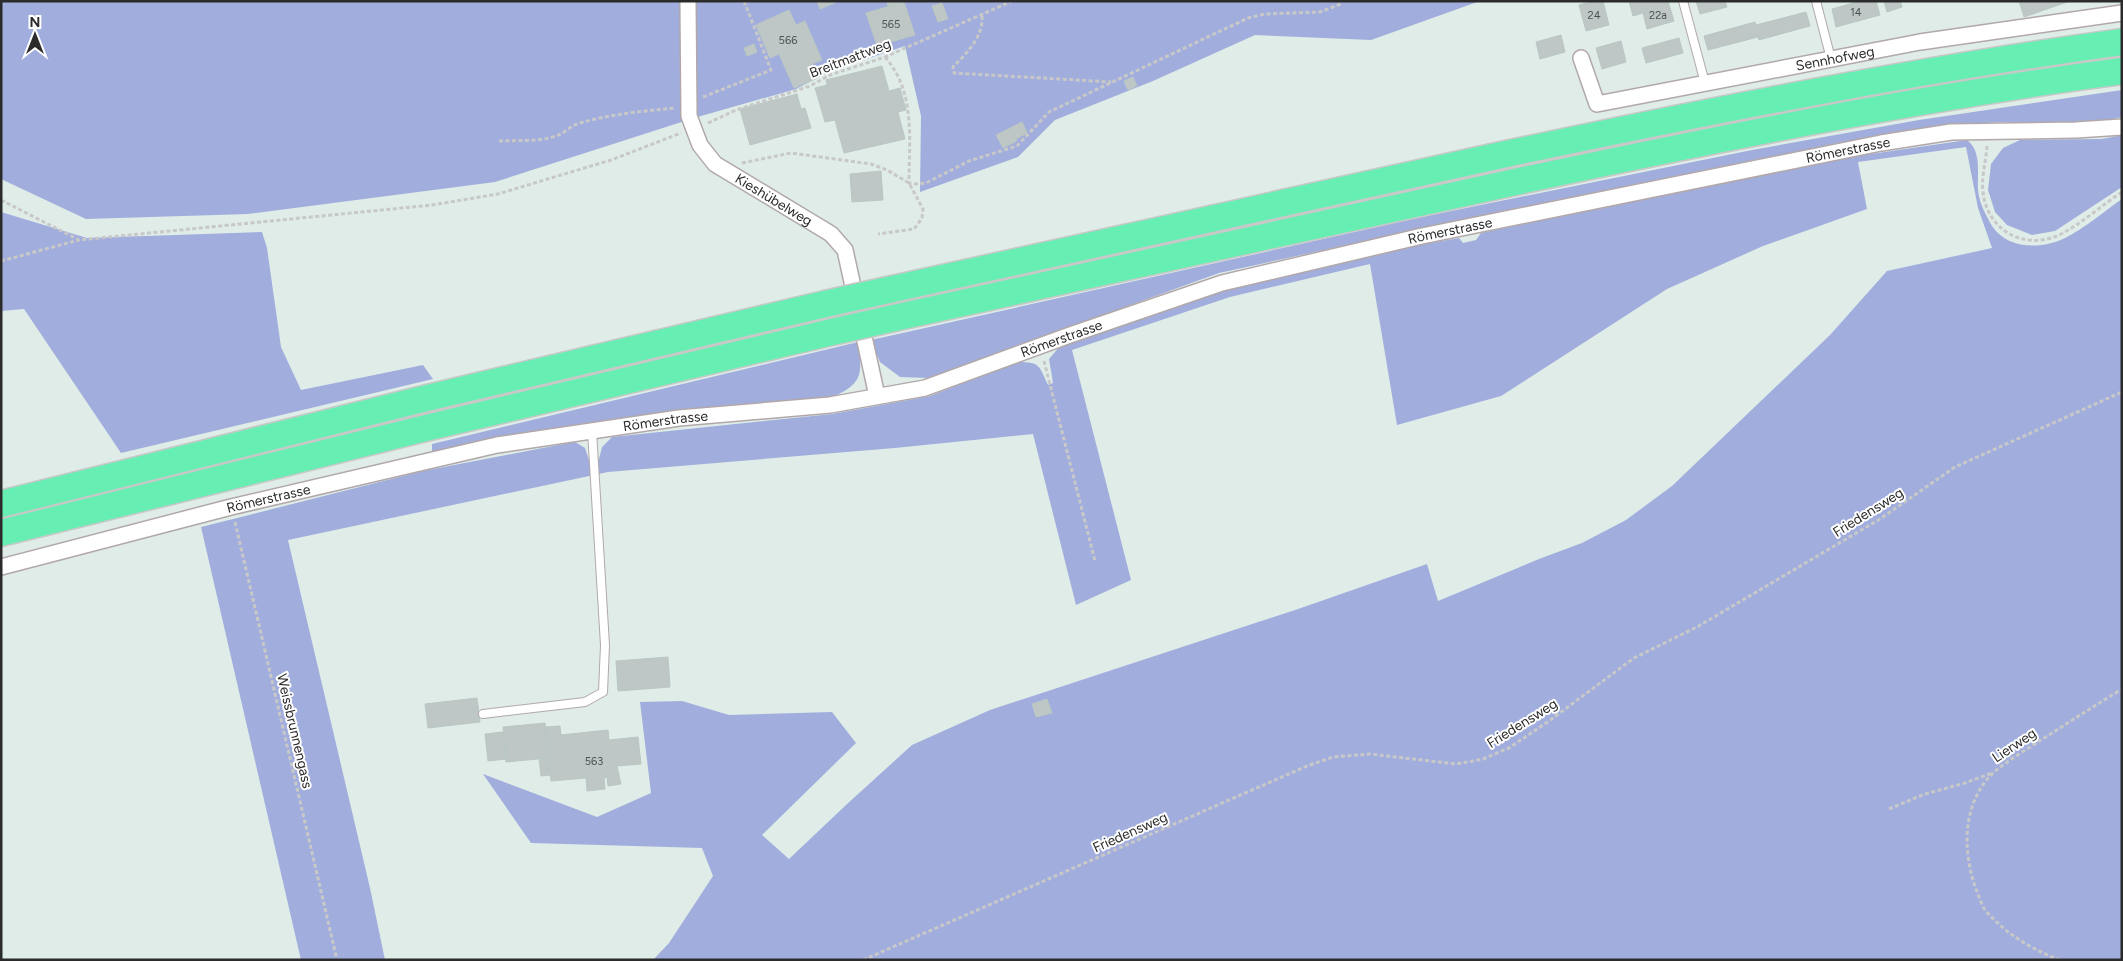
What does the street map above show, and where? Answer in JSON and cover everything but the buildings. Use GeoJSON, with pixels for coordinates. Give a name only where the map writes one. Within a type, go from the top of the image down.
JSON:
{"type":"FeatureCollection","features":[{"type":"Feature","properties":{"kind":"highway"},"geometry":{"type":"LineString","coordinates":[[1,504],[427,398],[825,304],[1217,216],[1725,109],[1884,78],[2122,42]]}},
{"type":"Feature","properties":{"kind":"highway"},"geometry":{"type":"LineString","coordinates":[[1,533],[430,426],[1182,253],[1632,157],[1903,105],[2122,71]]}},
{"type":"Feature","properties":{"kind":"street","name":"Kieshübelweg"},"geometry":{"type":"LineString","coordinates":[[688,1],[689,116],[700,145],[715,164],[831,234],[845,250],[876,396]]}},
{"type":"Feature","properties":{"kind":"street","name":"Sennhofweg"},"geometry":{"type":"LineString","coordinates":[[1581,58],[1597,104],[1920,42],[2122,13]]}},
{"type":"Feature","properties":{"kind":"street","name":"Römerstrasse"},"geometry":{"type":"LineString","coordinates":[[1,567],[231,507],[497,445],[679,418],[830,405],[925,388],[1040,345],[1222,283],[1422,236],[1871,145],[1951,132],[2076,130],[2122,127]]}},
{"type":"Feature","properties":{"kind":"lane"},"geometry":{"type":"LineString","coordinates":[[1682,1],[1705,82]]}},
{"type":"Feature","properties":{"kind":"lane"},"geometry":{"type":"LineString","coordinates":[[1816,1],[1831,59]]}},
{"type":"Feature","properties":{"kind":"lane"},"geometry":{"type":"LineString","coordinates":[[484,714],[585,702],[603,692],[604,635],[592,431]]}},
{"type":"Feature","properties":{"kind":"path"},"geometry":{"type":"LineString","coordinates":[[499,141],[557,136],[577,123],[689,105],[771,70],[744,1]]}},
{"type":"Feature","properties":{"kind":"path","name":"Breitmattweg"},"geometry":{"type":"LineString","coordinates":[[1,261],[79,240],[432,205],[498,194],[611,160],[736,110],[810,86],[830,75],[885,57],[982,16],[1012,1]]}},
{"type":"Feature","properties":{"kind":"path"},"geometry":{"type":"LineString","coordinates":[[730,173],[742,163],[791,153],[870,164],[887,170],[909,183],[926,183],[969,162],[1017,146],[1049,112],[1248,18],[1265,14],[1320,12],[1341,4]]}},
{"type":"Feature","properties":{"kind":"path"},"geometry":{"type":"LineString","coordinates":[[982,16],[983,24],[970,50],[953,67],[954,73],[1112,82]]}},
{"type":"Feature","properties":{"kind":"path"},"geometry":{"type":"LineString","coordinates":[[878,234],[914,229],[922,218],[923,209],[909,183],[908,106],[897,70],[885,57]]}},
{"type":"Feature","properties":{"kind":"path"},"geometry":{"type":"LineString","coordinates":[[1988,131],[1983,192],[1989,213],[1999,227],[2014,236],[2033,242],[2058,235],[2122,192]]}},
{"type":"Feature","properties":{"kind":"path"},"geometry":{"type":"LineString","coordinates":[[1,200],[79,240]]}},
{"type":"Feature","properties":{"kind":"path"},"geometry":{"type":"LineString","coordinates":[[1040,345],[1095,561]]}},
{"type":"Feature","properties":{"kind":"path","name":"Friedensweg"},"geometry":{"type":"LineString","coordinates":[[863,960],[1307,766],[1333,757],[1370,754],[1456,764],[1484,760],[1509,748],[1549,721],[1634,658],[1697,627],[1880,519],[1955,467],[2122,392]]}},
{"type":"Feature","properties":{"kind":"path","name":"Weissbrunnengass"},"geometry":{"type":"LineString","coordinates":[[231,507],[337,960]]}},
{"type":"Feature","properties":{"kind":"path","name":"Lierweg"},"geometry":{"type":"LineString","coordinates":[[2060,960],[2011,936],[1984,908],[1969,870],[1966,833],[1970,813],[1975,798],[1993,773],[2122,689]]}},
{"type":"Feature","properties":{"kind":"path"},"geometry":{"type":"LineString","coordinates":[[1889,809],[1925,794],[1993,773]]}},
{"type":"Feature","properties":{"kind":"shaded area"},"geometry":{"type":"Polygon","coordinates":[[[1,1],[1480,1],[1371,40],[1255,35],[1153,81],[1055,120],[1018,157],[920,192],[921,116],[905,46],[823,75],[796,89],[694,118],[495,182],[248,214],[86,219],[1,179],[1,1]]]}},
{"type":"Feature","properties":{"kind":"shaded area"},"geometry":{"type":"Polygon","coordinates":[[[2122,90],[2122,117],[2093,123],[1999,122],[1924,128],[1754,160],[1420,229],[1219,273],[929,378],[900,377],[880,362],[871,340],[1417,218],[1752,150],[1919,120],[2122,90]]]}},
{"type":"Feature","properties":{"kind":"shaded area"},"geometry":{"type":"Polygon","coordinates":[[[2122,135],[2122,187],[2055,231],[2032,235],[2007,225],[1995,212],[1988,190],[1991,164],[2003,148],[2020,140],[2102,139],[2122,135]]]}},
{"type":"Feature","properties":{"kind":"shaded area"},"geometry":{"type":"Polygon","coordinates":[[[1967,140],[1972,145],[1977,156],[1978,190],[1985,213],[1998,234],[2015,243],[2035,246],[2056,242],[2087,225],[2122,199],[2122,960],[653,960],[669,943],[713,876],[702,848],[531,843],[483,774],[597,817],[651,793],[640,702],[682,701],[729,715],[832,712],[856,743],[762,835],[789,859],[912,745],[990,710],[1301,608],[1427,564],[1438,601],[1582,543],[1626,520],[1672,486],[1830,335],[1887,271],[1992,248],[1978,208],[1966,147],[1858,162],[1867,209],[1763,246],[1667,289],[1501,396],[1397,425],[1370,264],[1230,297],[1072,350],[1131,580],[1076,605],[1033,434],[895,448],[608,472],[288,540],[370,888],[385,960],[301,960],[201,527],[423,471],[558,445],[575,442],[585,448],[589,460],[599,459],[602,447],[612,437],[832,414],[930,396],[1018,362],[1031,363],[1038,366],[1048,385],[1053,383],[1049,359],[1061,345],[1227,290],[1424,244],[1459,238],[1463,243],[1476,240],[1481,233],[1756,175],[1857,156],[1967,140]]]}},
{"type":"Feature","properties":{"kind":"shaded area"},"geometry":{"type":"Polygon","coordinates":[[[1,212],[87,238],[262,232],[267,248],[281,347],[301,390],[423,365],[433,379],[121,453],[24,309],[1,311],[1,212]]]}},
{"type":"Feature","properties":{"kind":"shaded area"},"geometry":{"type":"Polygon","coordinates":[[[858,342],[860,371],[858,378],[848,389],[829,399],[432,454],[432,444],[858,342]]]}}]}
